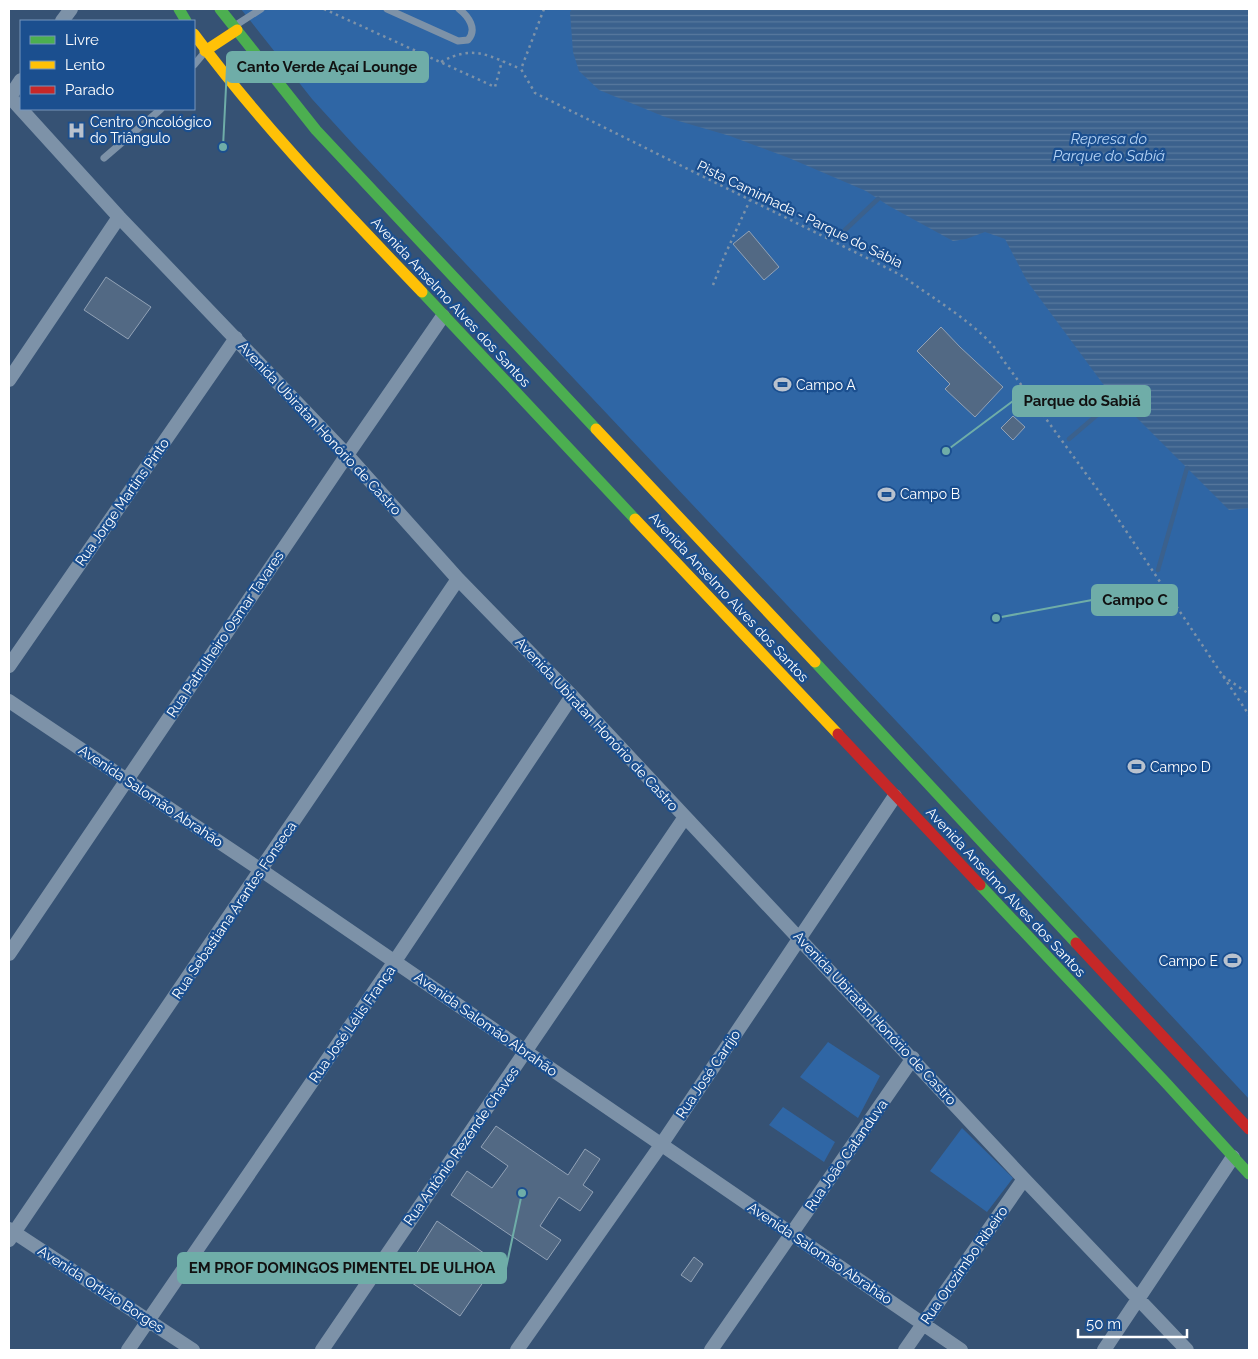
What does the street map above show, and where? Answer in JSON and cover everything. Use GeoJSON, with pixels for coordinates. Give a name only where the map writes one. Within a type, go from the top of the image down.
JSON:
{"type":"FeatureCollection","features":[{"type":"Feature","properties":{"kind":"main road"},"geometry":{"type":"LineString","coordinates":[[179,9],[185,20]]}},
{"type":"Feature","properties":{"kind":"main road","name":"Avenida Anselmo Alves dos Santos"},"geometry":{"type":"LineString","coordinates":[[220,9],[316,130],[1069,934],[1249,1129]]}},
{"type":"Feature","properties":{"kind":"main road"},"geometry":{"type":"LineString","coordinates":[[205,51],[235,28]]}},
{"type":"Feature","properties":{"kind":"main road","name":"Avenida Anselmo Alves dos Santos"},"geometry":{"type":"LineString","coordinates":[[195,36],[205,51],[320,184],[895,796],[1052,949],[1076,988],[1249,1174]]}},
{"type":"Feature","properties":{"kind":"main road"},"geometry":{"type":"LineString","coordinates":[[1052,949],[1069,934]]}},
{"type":"Feature","properties":{"kind":"main road"},"geometry":{"type":"LineString","coordinates":[[1076,988],[1087,976],[1104,972]]}},
{"type":"Feature","properties":{"kind":"street"},"geometry":{"type":"LineString","coordinates":[[63,20],[71,9]]}},
{"type":"Feature","properties":{"kind":"street"},"geometry":{"type":"LineString","coordinates":[[9,96],[20,81]]}},
{"type":"Feature","properties":{"kind":"street","name":"Avenida Ubiratan Honório de Castro"},"geometry":{"type":"LineString","coordinates":[[9,96],[20,108]]}},
{"type":"Feature","properties":{"kind":"street","name":"Avenida Ubiratan Honório de Castro"},"geometry":{"type":"LineString","coordinates":[[22,110],[119,217],[347,455],[458,579],[572,696],[913,1058],[1024,1179],[1187,1350]]}},
{"type":"Feature","properties":{"kind":"street"},"geometry":{"type":"LineString","coordinates":[[9,380],[119,217]]}},
{"type":"Feature","properties":{"kind":"street","name":"Rua Patrulheiro Osmar Tavares"},"geometry":{"type":"LineString","coordinates":[[9,954],[126,779],[443,316]]}},
{"type":"Feature","properties":{"kind":"street","name":"Rua Jorge Martins Pinto"},"geometry":{"type":"LineString","coordinates":[[9,666],[236,338]]}},
{"type":"Feature","properties":{"kind":"street","name":"Rua Sebastiana Arantes Fonseca"},"geometry":{"type":"LineString","coordinates":[[11,1234],[458,579]]}},
{"type":"Feature","properties":{"kind":"street","name":"Rua José Lélis França"},"geometry":{"type":"LineString","coordinates":[[128,1350],[395,962],[572,696]]}},
{"type":"Feature","properties":{"kind":"street","name":"Avenida Salomão Abrahão"},"geometry":{"type":"LineString","coordinates":[[9,701],[261,870],[961,1350]]}},
{"type":"Feature","properties":{"kind":"street","name":"Rua José Carrijo"},"geometry":{"type":"LineString","coordinates":[[517,1350],[661,1145],[895,796]]}},
{"type":"Feature","properties":{"kind":"street","name":"Rua Antônio Rezende Chaves"},"geometry":{"type":"LineString","coordinates":[[322,1350],[685,817]]}},
{"type":"Feature","properties":{"kind":"street","name":"Rua João Catanduva"},"geometry":{"type":"LineString","coordinates":[[711,1350],[913,1058]]}},
{"type":"Feature","properties":{"kind":"street"},"geometry":{"type":"LineString","coordinates":[[1104,1350],[1233,1157]]}},
{"type":"Feature","properties":{"kind":"street","name":"Rua Orozimbo Ribeiro"},"geometry":{"type":"LineString","coordinates":[[905,1350],[1024,1179]]}},
{"type":"Feature","properties":{"kind":"street","name":"Avenida Ortízio Borges"},"geometry":{"type":"LineString","coordinates":[[11,1234],[193,1350]]}},
{"type":"Feature","properties":{"kind":"lane"},"geometry":{"type":"LineString","coordinates":[[235,28],[261,9]]}},
{"type":"Feature","properties":{"kind":"lane"},"geometry":{"type":"LineString","coordinates":[[387,9],[458,41],[468,40],[472,29],[469,17],[459,9]]}},
{"type":"Feature","properties":{"kind":"lane"},"geometry":{"type":"LineString","coordinates":[[195,65],[205,51]]}},
{"type":"Feature","properties":{"kind":"lane"},"geometry":{"type":"LineString","coordinates":[[104,158],[160,110]]}},
{"type":"Feature","properties":{"kind":"path"},"geometry":{"type":"LineString","coordinates":[[324,9],[495,87],[502,61]]}},
{"type":"Feature","properties":{"kind":"path"},"geometry":{"type":"LineString","coordinates":[[441,62],[455,54],[479,52],[521,69],[544,9]]}},
{"type":"Feature","properties":{"kind":"path","name":"Pista Caminhada - Parque do Sábia"},"geometry":{"type":"LineString","coordinates":[[521,69],[535,93],[904,277],[971,326],[997,348],[1146,558],[1249,715]]}},
{"type":"Feature","properties":{"kind":"path"},"geometry":{"type":"LineString","coordinates":[[713,285],[750,200]]}},
{"type":"Feature","properties":{"kind":"path"},"geometry":{"type":"LineString","coordinates":[[1222,675],[1249,694]]}},
{"type":"Feature","properties":{"kind":"shaded area"},"geometry":{"type":"Polygon","coordinates":[[[241,9],[1249,9],[1249,1099],[353,144],[312,99],[241,9]]]}},
{"type":"Feature","properties":{"kind":"shaded area"},"geometry":{"type":"Polygon","coordinates":[[[828,1042],[880,1076],[858,1118],[800,1077],[828,1042]]]}},
{"type":"Feature","properties":{"kind":"shaded area"},"geometry":{"type":"Polygon","coordinates":[[[783,1107],[835,1142],[824,1162],[769,1125],[783,1107]]]}},
{"type":"Feature","properties":{"kind":"shaded area"},"geometry":{"type":"Polygon","coordinates":[[[962,1128],[1013,1178],[987,1212],[930,1171],[962,1128]]]}},
{"type":"Feature","properties":{"kind":"water","name":"Represa do Parque do Sabiá"},"geometry":{"type":"Polygon","coordinates":[[[572,9],[1249,9],[1249,508],[1229,510],[1103,384],[1027,281],[1005,239],[985,232],[966,239],[953,241],[889,206],[866,191],[789,158],[730,136],[665,117],[599,90],[579,71],[573,52],[570,12],[572,9]]]}},
{"type":"Feature","properties":{"kind":"building"},"geometry":{"type":"Polygon","coordinates":[[[749,231],[779,267],[764,280],[733,244],[749,231]]]}},
{"type":"Feature","properties":{"kind":"building"},"geometry":{"type":"Polygon","coordinates":[[[106,277],[151,307],[128,339],[84,310],[106,277]]]}},
{"type":"Feature","properties":{"kind":"building"},"geometry":{"type":"Polygon","coordinates":[[[941,327],[1003,387],[975,417],[945,389],[950,384],[917,351],[941,327]]]}},
{"type":"Feature","properties":{"kind":"building"},"geometry":{"type":"Polygon","coordinates":[[[1013,416],[1025,427],[1013,440],[1001,428],[1013,416]]]}},
{"type":"Feature","properties":{"kind":"building"},"geometry":{"type":"Polygon","coordinates":[[[496,1126],[568,1175],[585,1149],[600,1159],[583,1185],[593,1192],[580,1211],[559,1197],[540,1226],[561,1240],[547,1260],[451,1195],[467,1171],[492,1188],[508,1166],[481,1147],[496,1126]]]}},
{"type":"Feature","properties":{"kind":"building"},"geometry":{"type":"Polygon","coordinates":[[[437,1221],[497,1262],[460,1316],[402,1276],[437,1221]]]}},
{"type":"Feature","properties":{"kind":"building"},"geometry":{"type":"Polygon","coordinates":[[[694,1257],[703,1264],[691,1282],[681,1275],[694,1257]]]}},
{"type":"Feature","properties":{"kind":"waterway"},"geometry":{"type":"LineString","coordinates":[[840,239],[845,230],[878,199]]}},
{"type":"Feature","properties":{"kind":"waterway"},"geometry":{"type":"LineString","coordinates":[[1069,439],[1117,398]]}},
{"type":"Feature","properties":{"kind":"waterway"},"geometry":{"type":"LineString","coordinates":[[1158,570],[1187,468]]}},
{"type":"Feature","properties":{"kind":"traffic: fast"},"geometry":{"type":"LineString","coordinates":[[179,9],[185,20]]}},
{"type":"Feature","properties":{"kind":"traffic: fast"},"geometry":{"type":"LineString","coordinates":[[220,9],[316,130],[596,429]]}},
{"type":"Feature","properties":{"kind":"traffic: fast"},"geometry":{"type":"LineString","coordinates":[[422,292],[635,519]]}},
{"type":"Feature","properties":{"kind":"traffic: fast"},"geometry":{"type":"LineString","coordinates":[[815,662],[1076,943]]}},
{"type":"Feature","properties":{"kind":"traffic: fast"},"geometry":{"type":"LineString","coordinates":[[980,885],[1249,1174]]}},
{"type":"Feature","properties":{"kind":"traffic: slow"},"geometry":{"type":"LineString","coordinates":[[205,51],[237,30]]}},
{"type":"Feature","properties":{"kind":"traffic: slow"},"geometry":{"type":"LineString","coordinates":[[195,35],[275,134],[422,292]]}},
{"type":"Feature","properties":{"kind":"traffic: slow"},"geometry":{"type":"LineString","coordinates":[[596,429],[815,662]]}},
{"type":"Feature","properties":{"kind":"traffic: slow"},"geometry":{"type":"LineString","coordinates":[[635,519],[838,734]]}},
{"type":"Feature","properties":{"kind":"traffic: jam"},"geometry":{"type":"LineString","coordinates":[[838,734],[980,885]]}},
{"type":"Feature","properties":{"kind":"traffic: jam"},"geometry":{"type":"LineString","coordinates":[[1076,943],[1249,1129]]}},
{"type":"Feature","properties":{"kind":"place","name":"Centro Oncológico do Triângulo"},"geometry":{"type":"Point","coordinates":[76,130]}},
{"type":"Feature","properties":{"kind":"place","name":"Canto Verde Açaí Lounge"},"geometry":{"type":"Point","coordinates":[223,147]}},
{"type":"Feature","properties":{"kind":"place","name":"Campo A"},"geometry":{"type":"Point","coordinates":[782,385]}},
{"type":"Feature","properties":{"kind":"place","name":"Parque do Sabiá"},"geometry":{"type":"Point","coordinates":[946,451]}},
{"type":"Feature","properties":{"kind":"place","name":"Campo B"},"geometry":{"type":"Point","coordinates":[886,494]}},
{"type":"Feature","properties":{"kind":"place","name":"Campo C"},"geometry":{"type":"Point","coordinates":[996,618]}},
{"type":"Feature","properties":{"kind":"place","name":"Campo D"},"geometry":{"type":"Point","coordinates":[1136,767]}},
{"type":"Feature","properties":{"kind":"place","name":"Campo E"},"geometry":{"type":"Point","coordinates":[1232,961]}},
{"type":"Feature","properties":{"kind":"place","name":"EM PROF DOMINGOS PIMENTEL DE ULHOA"},"geometry":{"type":"Point","coordinates":[522,1193]}}]}
